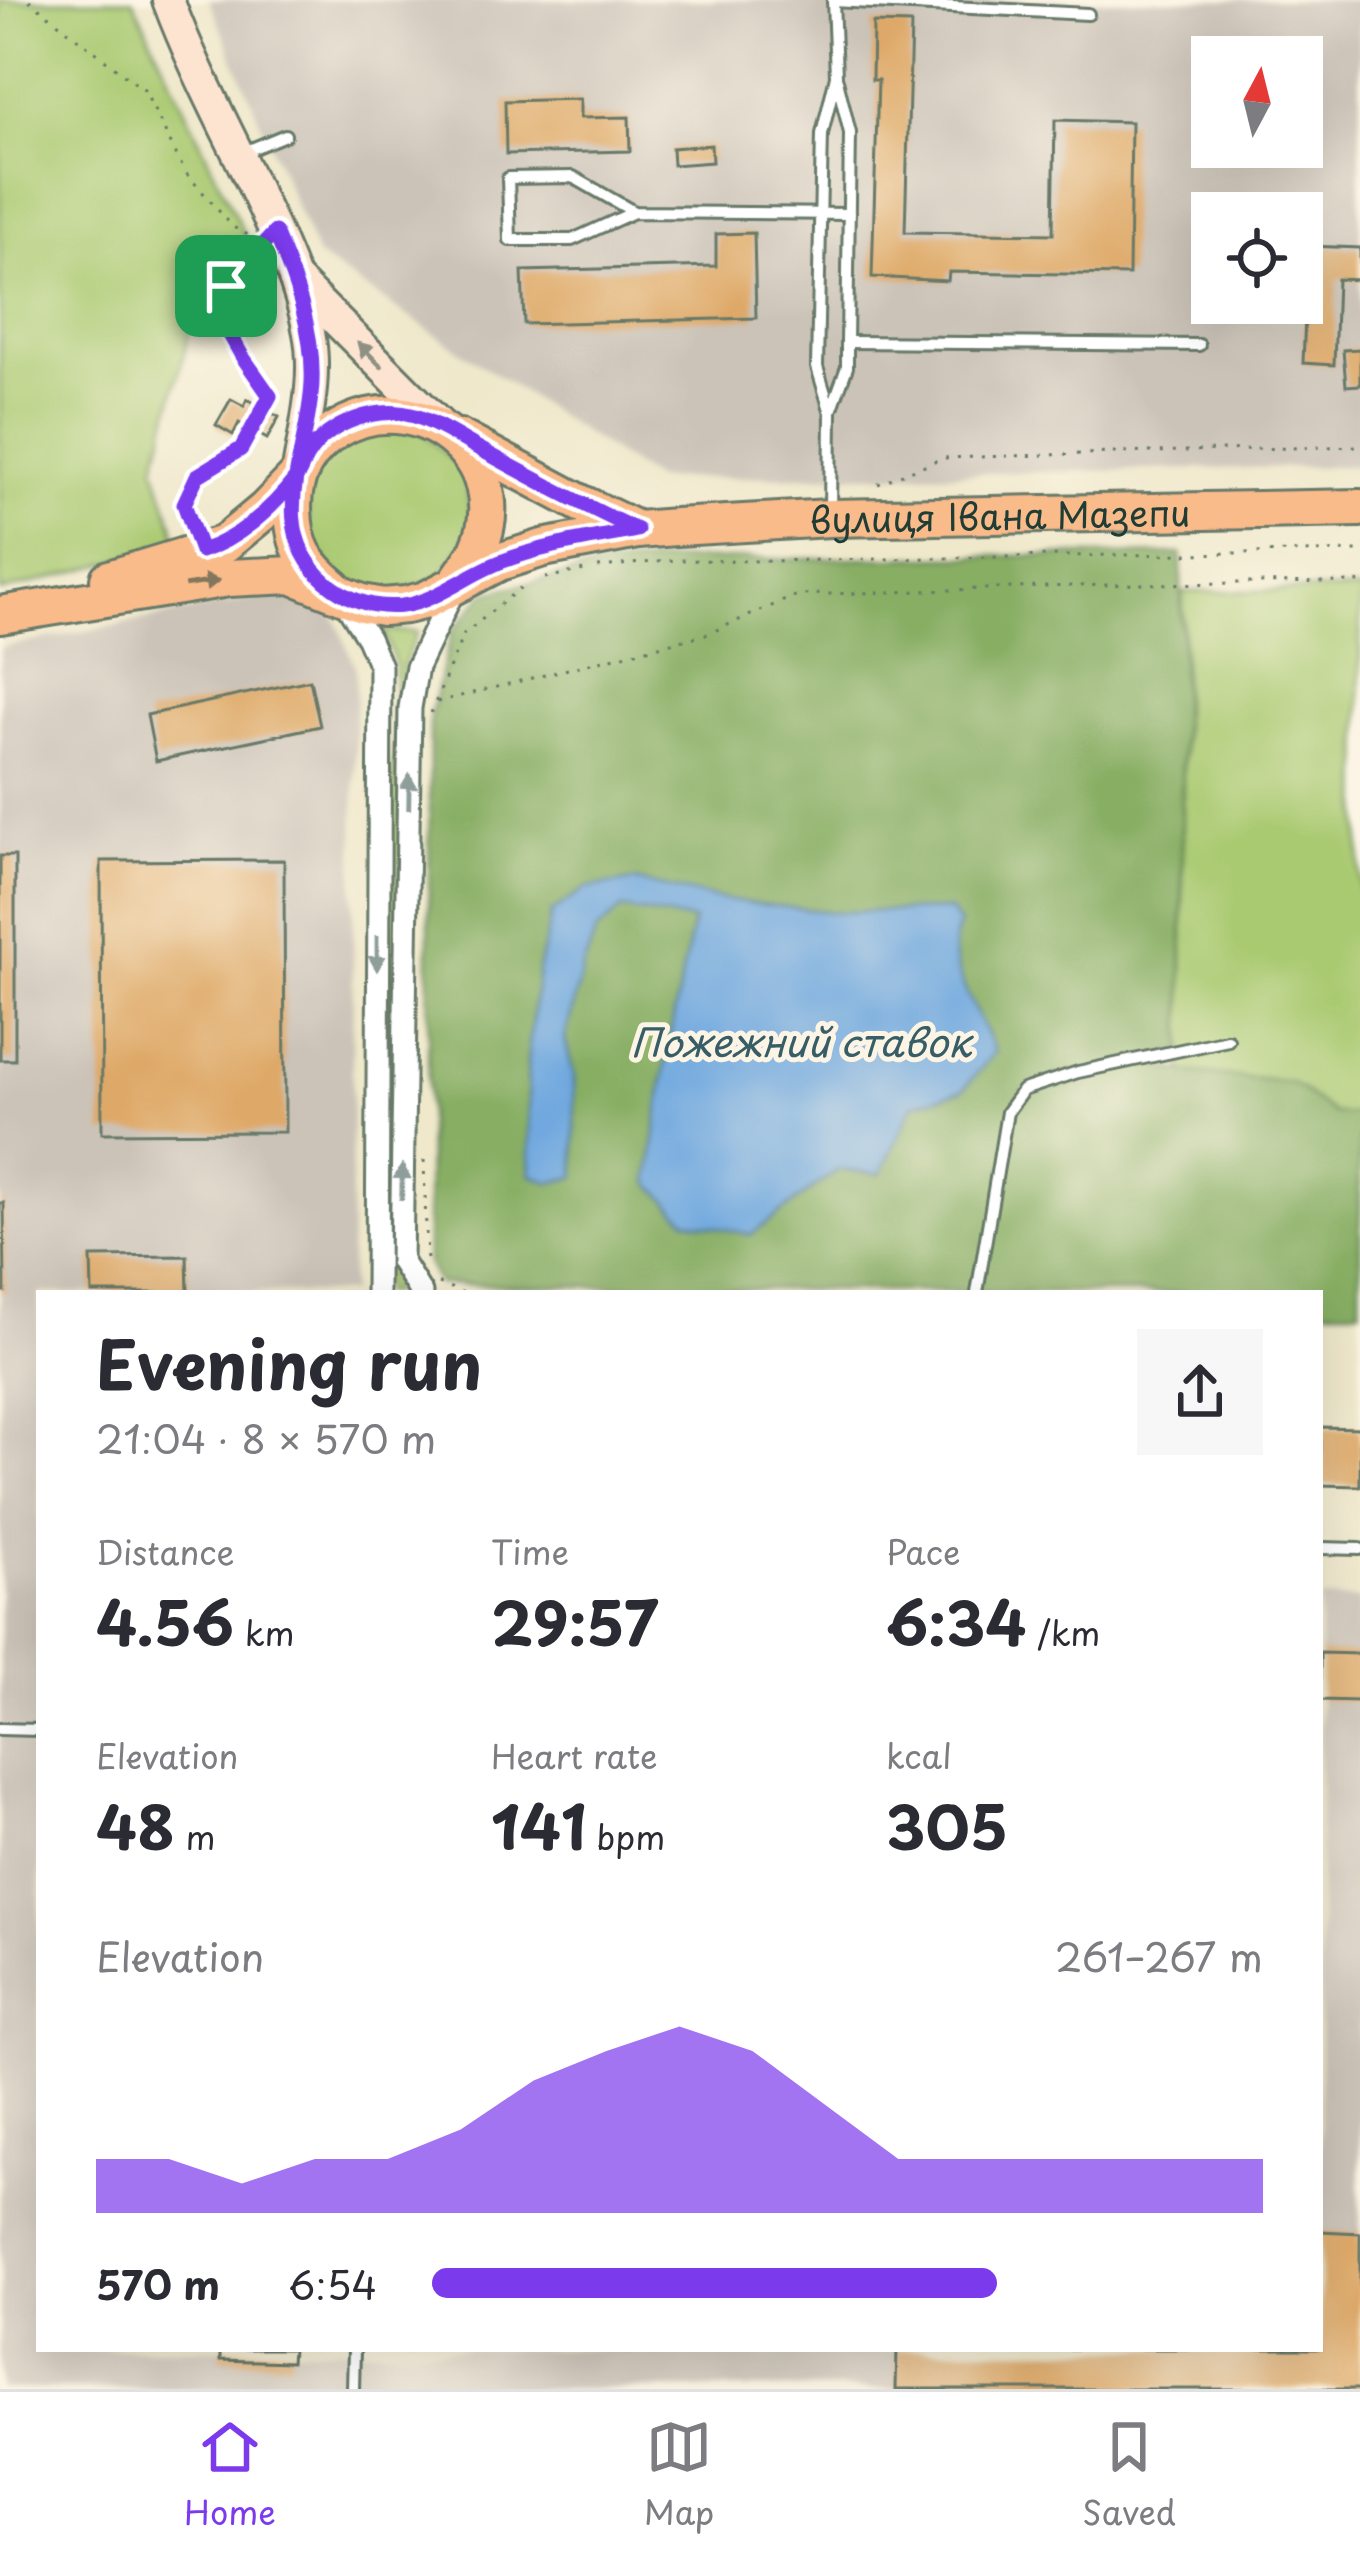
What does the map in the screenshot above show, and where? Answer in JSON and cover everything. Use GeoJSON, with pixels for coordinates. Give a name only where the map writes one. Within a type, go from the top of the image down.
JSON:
{"type":"FeatureCollection","features":[{"type":"Feature","properties":{"kind":"main road"},"geometry":{"type":"LineString","coordinates":[[2,615],[229,578],[292,575],[362,603],[406,605],[426,600],[458,581],[478,549],[486,492],[473,460],[295,279],[268,241],[239,154],[168,0]]}},
{"type":"Feature","properties":{"kind":"main road"},"geometry":{"type":"LineString","coordinates":[[295,279],[310,334],[312,385],[292,496],[294,530],[313,571],[340,594]]}},
{"type":"Feature","properties":{"kind":"main road"},"geometry":{"type":"LineString","coordinates":[[2,615],[224,544],[297,477],[322,439],[351,420],[390,413],[414,416],[445,430]]}},
{"type":"Feature","properties":{"kind":"main road","name":"вулиця Івана Мазепи"},"geometry":{"type":"LineString","coordinates":[[445,430],[637,530]]}},
{"type":"Feature","properties":{"kind":"main road","name":"вулиця Івана Мазепи"},"geometry":{"type":"LineString","coordinates":[[458,581],[543,548],[637,530],[830,518],[1360,508]]}},
{"type":"Feature","properties":{"kind":"street"},"geometry":{"type":"LineString","coordinates":[[430,1288],[401,1262],[410,709],[417,667],[458,581]]}},
{"type":"Feature","properties":{"kind":"street"},"geometry":{"type":"LineString","coordinates":[[340,594],[380,666],[377,1290]]}},
{"type":"Feature","properties":{"kind":"lane"},"geometry":{"type":"LineString","coordinates":[[830,413],[847,367],[850,134],[836,76],[833,1],[1088,14]]}},
{"type":"Feature","properties":{"kind":"lane"},"geometry":{"type":"LineString","coordinates":[[830,518],[830,413],[817,367],[822,134],[836,76]]}},
{"type":"Feature","properties":{"kind":"lane"},"geometry":{"type":"LineString","coordinates":[[239,154],[285,135]]}},
{"type":"Feature","properties":{"kind":"lane"},"geometry":{"type":"LineString","coordinates":[[634,212],[573,177],[508,178],[510,240],[572,240],[634,212],[849,214]]}},
{"type":"Feature","properties":{"kind":"lane"},"geometry":{"type":"LineString","coordinates":[[201,551],[184,504],[197,476],[241,449],[270,396],[218,313],[226,286],[268,241]]}},
{"type":"Feature","properties":{"kind":"lane"},"geometry":{"type":"LineString","coordinates":[[847,342],[1199,345]]}},
{"type":"Feature","properties":{"kind":"lane"},"geometry":{"type":"LineString","coordinates":[[977,1290],[1007,1112],[1023,1090],[1078,1072],[1228,1040]]}},
{"type":"Feature","properties":{"kind":"lane"},"geometry":{"type":"LineString","coordinates":[[1323,1548],[1360,1549]]}},
{"type":"Feature","properties":{"kind":"lane"},"geometry":{"type":"LineString","coordinates":[[0,1729],[36,1730]]}},
{"type":"Feature","properties":{"kind":"lane"},"geometry":{"type":"LineString","coordinates":[[353,2389],[354,2352]]}},
{"type":"Feature","properties":{"kind":"path"},"geometry":{"type":"LineString","coordinates":[[28,0],[144,90],[185,172],[233,227],[268,241]]}},
{"type":"Feature","properties":{"kind":"path"},"geometry":{"type":"LineString","coordinates":[[878,484],[942,458],[1360,446]]}},
{"type":"Feature","properties":{"kind":"path"},"geometry":{"type":"LineString","coordinates":[[430,715],[463,635],[529,581],[599,567],[677,560],[1360,551]]}},
{"type":"Feature","properties":{"kind":"path"},"geometry":{"type":"LineString","coordinates":[[434,703],[706,634],[797,595],[1360,582]]}},
{"type":"Feature","properties":{"kind":"path"},"geometry":{"type":"LineString","coordinates":[[424,1150],[427,1263]]}},
{"type":"Feature","properties":{"kind":"shaded area"},"geometry":{"type":"Polygon","coordinates":[[[209,0],[1360,0],[1360,466],[654,479],[317,256],[209,0]]]}},
{"type":"Feature","properties":{"kind":"shaded area"},"geometry":{"type":"Polygon","coordinates":[[[287,592],[331,608],[356,669],[350,1290],[36,1290],[36,2352],[1323,2352],[1323,1599],[1360,1599],[1360,2389],[0,2389],[0,648],[287,592]]]}},
{"type":"Feature","properties":{"kind":"green space"},"geometry":{"type":"Polygon","coordinates":[[[0,0],[133,0],[251,249],[199,295],[155,467],[179,544],[0,592],[0,0]]]}},
{"type":"Feature","properties":{"kind":"green space"},"geometry":{"type":"Polygon","coordinates":[[[365,429],[422,432],[464,471],[472,528],[441,577],[387,595],[338,578],[308,536],[308,484],[320,461],[365,429]]]}},
{"type":"Feature","properties":{"kind":"green space"},"geometry":{"type":"Polygon","coordinates":[[[1181,554],[1183,1049],[1023,1090],[1013,1108],[1048,1087],[1088,1086],[1093,1073],[1146,1062],[1183,1072],[1291,1082],[1334,1114],[1360,1114],[1360,1309],[1323,1309],[1323,1290],[438,1284],[427,1263],[430,715],[452,632],[485,593],[599,567],[677,560],[1181,554]]]}},
{"type":"Feature","properties":{"kind":"green space"},"geometry":{"type":"Polygon","coordinates":[[[1360,590],[1360,1131],[1183,1125],[1183,592],[1360,590]]]}},
{"type":"Feature","properties":{"kind":"green space"},"geometry":{"type":"Polygon","coordinates":[[[383,631],[417,632],[404,663],[392,1290],[383,1290],[395,663],[383,631]]]}},
{"type":"Feature","properties":{"kind":"water","name":"Пожежний ставок"},"geometry":{"type":"Polygon","coordinates":[[[634,881],[730,901],[832,912],[949,910],[959,924],[954,949],[961,979],[995,1052],[962,1091],[913,1104],[881,1174],[838,1170],[751,1235],[686,1220],[649,1182],[669,1039],[693,921],[622,909],[596,932],[565,1039],[574,1075],[576,1177],[551,1183],[531,1175],[527,1061],[538,970],[552,912],[587,888],[634,881]]]}},
{"type":"Feature","properties":{"kind":"building"},"geometry":{"type":"Polygon","coordinates":[[[873,23],[911,24],[905,232],[1053,234],[1055,120],[1131,122],[1129,275],[949,272],[948,281],[872,277],[878,80],[872,80],[873,23]]]}},
{"type":"Feature","properties":{"kind":"building"},"geometry":{"type":"Polygon","coordinates":[[[580,99],[580,118],[629,117],[630,151],[506,154],[505,101],[580,99]]]}},
{"type":"Feature","properties":{"kind":"building"},"geometry":{"type":"Polygon","coordinates":[[[711,145],[712,162],[673,165],[672,148],[711,145]]]}},
{"type":"Feature","properties":{"kind":"building"},"geometry":{"type":"Polygon","coordinates":[[[754,233],[756,318],[524,324],[522,271],[716,266],[716,234],[754,233]]]}},
{"type":"Feature","properties":{"kind":"building"},"geometry":{"type":"Polygon","coordinates":[[[1323,247],[1360,248],[1360,280],[1337,279],[1334,365],[1303,363],[1305,324],[1323,324],[1323,247]]]}},
{"type":"Feature","properties":{"kind":"building"},"geometry":{"type":"Polygon","coordinates":[[[1360,349],[1360,385],[1346,386],[1343,350],[1360,349]]]}},
{"type":"Feature","properties":{"kind":"building"},"geometry":{"type":"Polygon","coordinates":[[[231,399],[244,406],[247,399],[279,417],[267,439],[239,423],[233,435],[216,425],[231,399]]]}},
{"type":"Feature","properties":{"kind":"building"},"geometry":{"type":"Polygon","coordinates":[[[310,680],[320,726],[156,761],[147,715],[310,680]]]}},
{"type":"Feature","properties":{"kind":"building"},"geometry":{"type":"Polygon","coordinates":[[[0,856],[15,856],[15,1060],[0,1060],[0,856]]]}},
{"type":"Feature","properties":{"kind":"building"},"geometry":{"type":"Polygon","coordinates":[[[284,860],[285,1132],[102,1133],[101,861],[284,860]]]}},
{"type":"Feature","properties":{"kind":"building"},"geometry":{"type":"Polygon","coordinates":[[[0,1203],[4,1203],[5,1292],[0,1292],[0,1203]]]}},
{"type":"Feature","properties":{"kind":"building"},"geometry":{"type":"Polygon","coordinates":[[[187,1256],[188,1290],[92,1290],[91,1257],[187,1256]]]}},
{"type":"Feature","properties":{"kind":"building"},"geometry":{"type":"Polygon","coordinates":[[[1323,1427],[1360,1428],[1360,1486],[1323,1485],[1323,1427]]]}},
{"type":"Feature","properties":{"kind":"building"},"geometry":{"type":"Polygon","coordinates":[[[1323,1653],[1360,1654],[1360,1701],[1323,1700],[1323,1653]]]}},
{"type":"Feature","properties":{"kind":"building"},"geometry":{"type":"Polygon","coordinates":[[[1323,2231],[1360,2233],[1360,2389],[896,2389],[897,2352],[1323,2352],[1323,2231]]]}},
{"type":"Feature","properties":{"kind":"building"},"geometry":{"type":"Polygon","coordinates":[[[220,2352],[292,2352],[291,2362],[220,2360],[220,2352]]]}},
{"type":"Feature","properties":{"kind":"route"},"geometry":{"type":"LineString","coordinates":[[226,286],[218,313],[270,396],[241,449],[197,476],[184,504],[201,551],[224,544],[265,510],[297,477],[322,439],[351,420],[390,413],[414,416],[445,430],[637,530],[543,548],[499,562],[426,600],[406,605],[383,607],[340,594],[313,571],[294,530],[292,496],[297,477],[312,385],[310,334],[295,279],[275,232],[226,286]]}}]}
